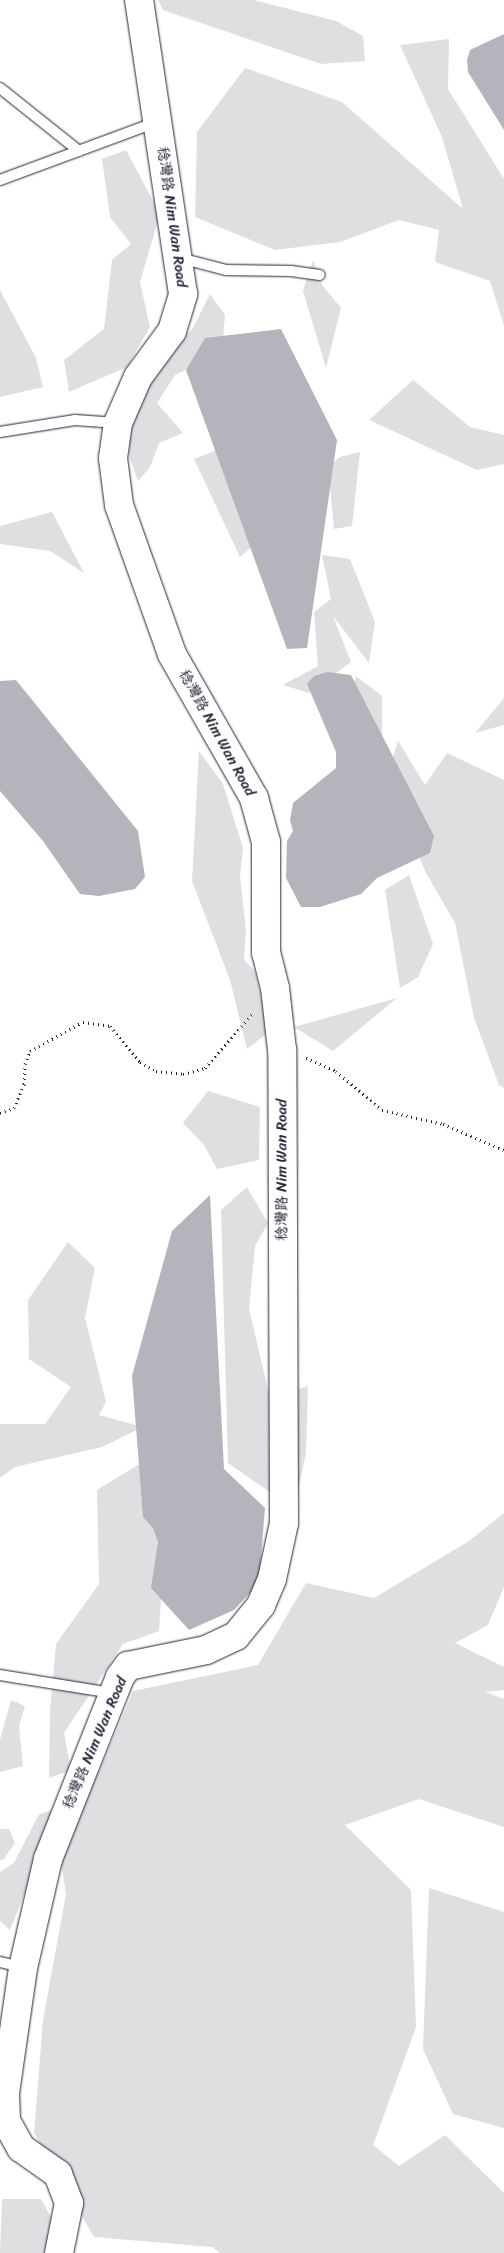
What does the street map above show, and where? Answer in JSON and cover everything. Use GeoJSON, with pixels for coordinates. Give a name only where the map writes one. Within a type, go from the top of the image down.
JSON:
{"type":"FeatureCollection","features":[{"type":"Feature","properties":{"kind":"street","name":"稔灣路 Nim Wan Road"},"geometry":{"type":"LineString","coordinates":[[59,2253],[69,2202],[58,2174],[21,2148],[6,2121],[5,2093],[12,1965],[48,1859],[114,1693],[128,1666],[206,1650],[236,1636],[261,1605],[272,1579],[284,1523],[282,1050],[275,988],[266,952],[266,842],[254,798],[172,654],[119,505],[113,458],[118,423],[138,376],[172,331],[180,311],[183,294],[139,0]]}},
{"type":"Feature","properties":{"kind":"lane"},"geometry":{"type":"LineString","coordinates":[[0,88],[79,151]]}},
{"type":"Feature","properties":{"kind":"lane"},"geometry":{"type":"LineString","coordinates":[[0,180],[158,122]]}},
{"type":"Feature","properties":{"kind":"lane"},"geometry":{"type":"LineString","coordinates":[[179,258],[226,270],[291,270],[320,275]]}},
{"type":"Feature","properties":{"kind":"lane"},"geometry":{"type":"LineString","coordinates":[[0,432],[75,420],[118,423]]}},
{"type":"Feature","properties":{"kind":"lane"},"geometry":{"type":"LineString","coordinates":[[0,1675],[114,1693]]}},
{"type":"Feature","properties":{"kind":"path"},"geometry":{"type":"LineString","coordinates":[[0,1113],[14,1108],[24,1084],[25,1064],[30,1051],[83,1022],[110,1026],[140,1062],[156,1071],[183,1074],[205,1068],[275,988]]}},
{"type":"Feature","properties":{"kind":"path"},"geometry":{"type":"LineString","coordinates":[[282,1050],[336,1071],[382,1110],[443,1124],[504,1150]]}},
{"type":"Feature","properties":{"kind":"shaded area"},"geometry":{"type":"Polygon","coordinates":[[[158,0],[254,0],[336,21],[363,36],[365,61],[321,64],[163,10],[158,0]]]}},
{"type":"Feature","properties":{"kind":"shaded area"},"geometry":{"type":"Polygon","coordinates":[[[504,34],[504,130],[468,72],[467,60],[470,50],[504,34]]]}},
{"type":"Feature","properties":{"kind":"shaded area"},"geometry":{"type":"Polygon","coordinates":[[[449,39],[448,89],[504,179],[504,326],[490,281],[435,262],[439,230],[399,220],[340,242],[275,250],[195,217],[197,132],[245,68],[342,102],[463,209],[442,137],[400,45],[449,39]]]}},
{"type":"Feature","properties":{"kind":"shaded area"},"geometry":{"type":"Polygon","coordinates":[[[126,150],[160,214],[140,282],[150,327],[127,367],[69,392],[64,360],[104,329],[112,260],[131,244],[110,217],[102,159],[126,150]]]}},
{"type":"Feature","properties":{"kind":"shaded area"},"geometry":{"type":"Polygon","coordinates":[[[313,260],[322,285],[341,308],[326,368],[303,291],[313,260]]]}},
{"type":"Feature","properties":{"kind":"shaded area"},"geometry":{"type":"Polygon","coordinates":[[[0,290],[36,358],[43,387],[0,397],[0,290]]]}},
{"type":"Feature","properties":{"kind":"shaded area"},"geometry":{"type":"Polygon","coordinates":[[[210,294],[225,315],[222,351],[175,375],[157,403],[183,433],[159,443],[150,467],[138,481],[130,459],[124,398],[193,328],[210,294]]]}},
{"type":"Feature","properties":{"kind":"shaded area"},"geometry":{"type":"Polygon","coordinates":[[[281,329],[337,440],[307,648],[287,649],[186,370],[205,338],[281,329]]]}},
{"type":"Feature","properties":{"kind":"shaded area"},"geometry":{"type":"Polygon","coordinates":[[[413,380],[470,427],[504,435],[504,464],[477,470],[369,420],[413,380]]]}},
{"type":"Feature","properties":{"kind":"shaded area"},"geometry":{"type":"Polygon","coordinates":[[[220,449],[254,545],[240,557],[194,459],[220,449]]]}},
{"type":"Feature","properties":{"kind":"shaded area"},"geometry":{"type":"Polygon","coordinates":[[[360,452],[352,526],[334,529],[328,466],[340,457],[360,452]]]}},
{"type":"Feature","properties":{"kind":"shaded area"},"geometry":{"type":"Polygon","coordinates":[[[52,512],[84,573],[50,551],[0,544],[0,526],[52,512]]]}},
{"type":"Feature","properties":{"kind":"shaded area"},"geometry":{"type":"Polygon","coordinates":[[[322,555],[350,559],[375,622],[369,663],[333,616],[351,662],[309,693],[283,685],[318,666],[314,612],[331,599],[322,555]]]}},
{"type":"Feature","properties":{"kind":"shaded area"},"geometry":{"type":"Polygon","coordinates":[[[327,672],[351,675],[434,836],[430,853],[377,878],[361,894],[320,907],[301,907],[286,878],[287,841],[293,831],[290,820],[293,803],[336,768],[336,752],[307,684],[314,676],[327,672]]]}},
{"type":"Feature","properties":{"kind":"shaded area"},"geometry":{"type":"Polygon","coordinates":[[[356,676],[382,696],[382,742],[342,733],[356,676]]]}},
{"type":"Feature","properties":{"kind":"shaded area"},"geometry":{"type":"Polygon","coordinates":[[[16,680],[138,831],[145,877],[135,889],[99,896],[80,894],[43,841],[0,791],[0,681],[16,680]]]}},
{"type":"Feature","properties":{"kind":"shaded area"},"geometry":{"type":"Polygon","coordinates":[[[504,698],[504,725],[475,733],[504,698]]]}},
{"type":"Feature","properties":{"kind":"shaded area"},"geometry":{"type":"Polygon","coordinates":[[[398,741],[425,785],[447,753],[504,780],[504,1088],[499,1085],[474,1018],[455,923],[426,873],[386,778],[398,741]]]}},
{"type":"Feature","properties":{"kind":"shaded area"},"geometry":{"type":"Polygon","coordinates":[[[199,751],[223,784],[243,848],[240,876],[246,930],[244,960],[255,971],[270,1031],[247,1049],[230,980],[192,881],[199,751]]]}},
{"type":"Feature","properties":{"kind":"shaded area"},"geometry":{"type":"Polygon","coordinates":[[[409,875],[433,944],[418,977],[400,988],[385,890],[409,875]]]}},
{"type":"Feature","properties":{"kind":"shaded area"},"geometry":{"type":"Polygon","coordinates":[[[397,998],[333,1051],[294,1027],[397,998]]]}},
{"type":"Feature","properties":{"kind":"shaded area"},"geometry":{"type":"Polygon","coordinates":[[[208,1091],[260,1107],[259,1160],[217,1169],[204,1145],[183,1123],[208,1091]]]}},
{"type":"Feature","properties":{"kind":"shaded area"},"geometry":{"type":"Polygon","coordinates":[[[247,1187],[268,1223],[255,1246],[249,1309],[270,1398],[308,1386],[306,1453],[294,1509],[228,1463],[221,1210],[247,1187]]]}},
{"type":"Feature","properties":{"kind":"shaded area"},"geometry":{"type":"Polygon","coordinates":[[[210,1195],[224,1469],[265,1508],[259,1583],[234,1610],[189,1630],[151,1588],[158,1542],[153,1528],[143,1517],[132,1376],[172,1231],[210,1195]]]}},
{"type":"Feature","properties":{"kind":"shaded area"},"geometry":{"type":"Polygon","coordinates":[[[68,1242],[95,1268],[85,1318],[106,1402],[99,1415],[143,1427],[102,1447],[15,1467],[0,1478],[0,1424],[45,1424],[71,1387],[29,1359],[28,1300],[68,1242]]]}},
{"type":"Feature","properties":{"kind":"shaded area"},"geometry":{"type":"Polygon","coordinates":[[[146,1460],[166,1523],[159,1631],[123,1644],[64,1733],[71,1770],[49,1778],[50,1711],[56,1644],[99,1584],[97,1490],[146,1460]]]}},
{"type":"Feature","properties":{"kind":"shaded area"},"geometry":{"type":"Polygon","coordinates":[[[504,1513],[504,1587],[488,1625],[455,1643],[504,1667],[504,1690],[485,1692],[504,1699],[504,1827],[419,1799],[345,1825],[411,1890],[416,2027],[373,2145],[399,2166],[445,2135],[504,2193],[504,2253],[220,2253],[212,2247],[94,2237],[34,2133],[43,2020],[66,1894],[61,1862],[72,1782],[99,1772],[133,1691],[258,1665],[306,1583],[374,1598],[469,1541],[504,1513]]]}},
{"type":"Feature","properties":{"kind":"shaded area"},"geometry":{"type":"Polygon","coordinates":[[[11,1700],[25,1706],[19,1726],[23,1766],[0,1772],[0,1740],[11,1700]]]}},
{"type":"Feature","properties":{"kind":"shaded area"},"geometry":{"type":"Polygon","coordinates":[[[59,1808],[10,1930],[0,1921],[0,1872],[14,1863],[39,1814],[59,1808]]]}},
{"type":"Feature","properties":{"kind":"shaded area"},"geometry":{"type":"Polygon","coordinates":[[[0,1829],[9,1829],[15,1843],[3,1860],[0,1860],[0,1829]]]}},
{"type":"Feature","properties":{"kind":"shaded area"},"geometry":{"type":"Polygon","coordinates":[[[429,1888],[504,1912],[504,2128],[453,2114],[423,2049],[429,1888]]]}},
{"type":"Feature","properties":{"kind":"shaded area"},"geometry":{"type":"Polygon","coordinates":[[[2,2199],[41,2199],[71,2253],[0,2253],[2,2199]]]}}]}
